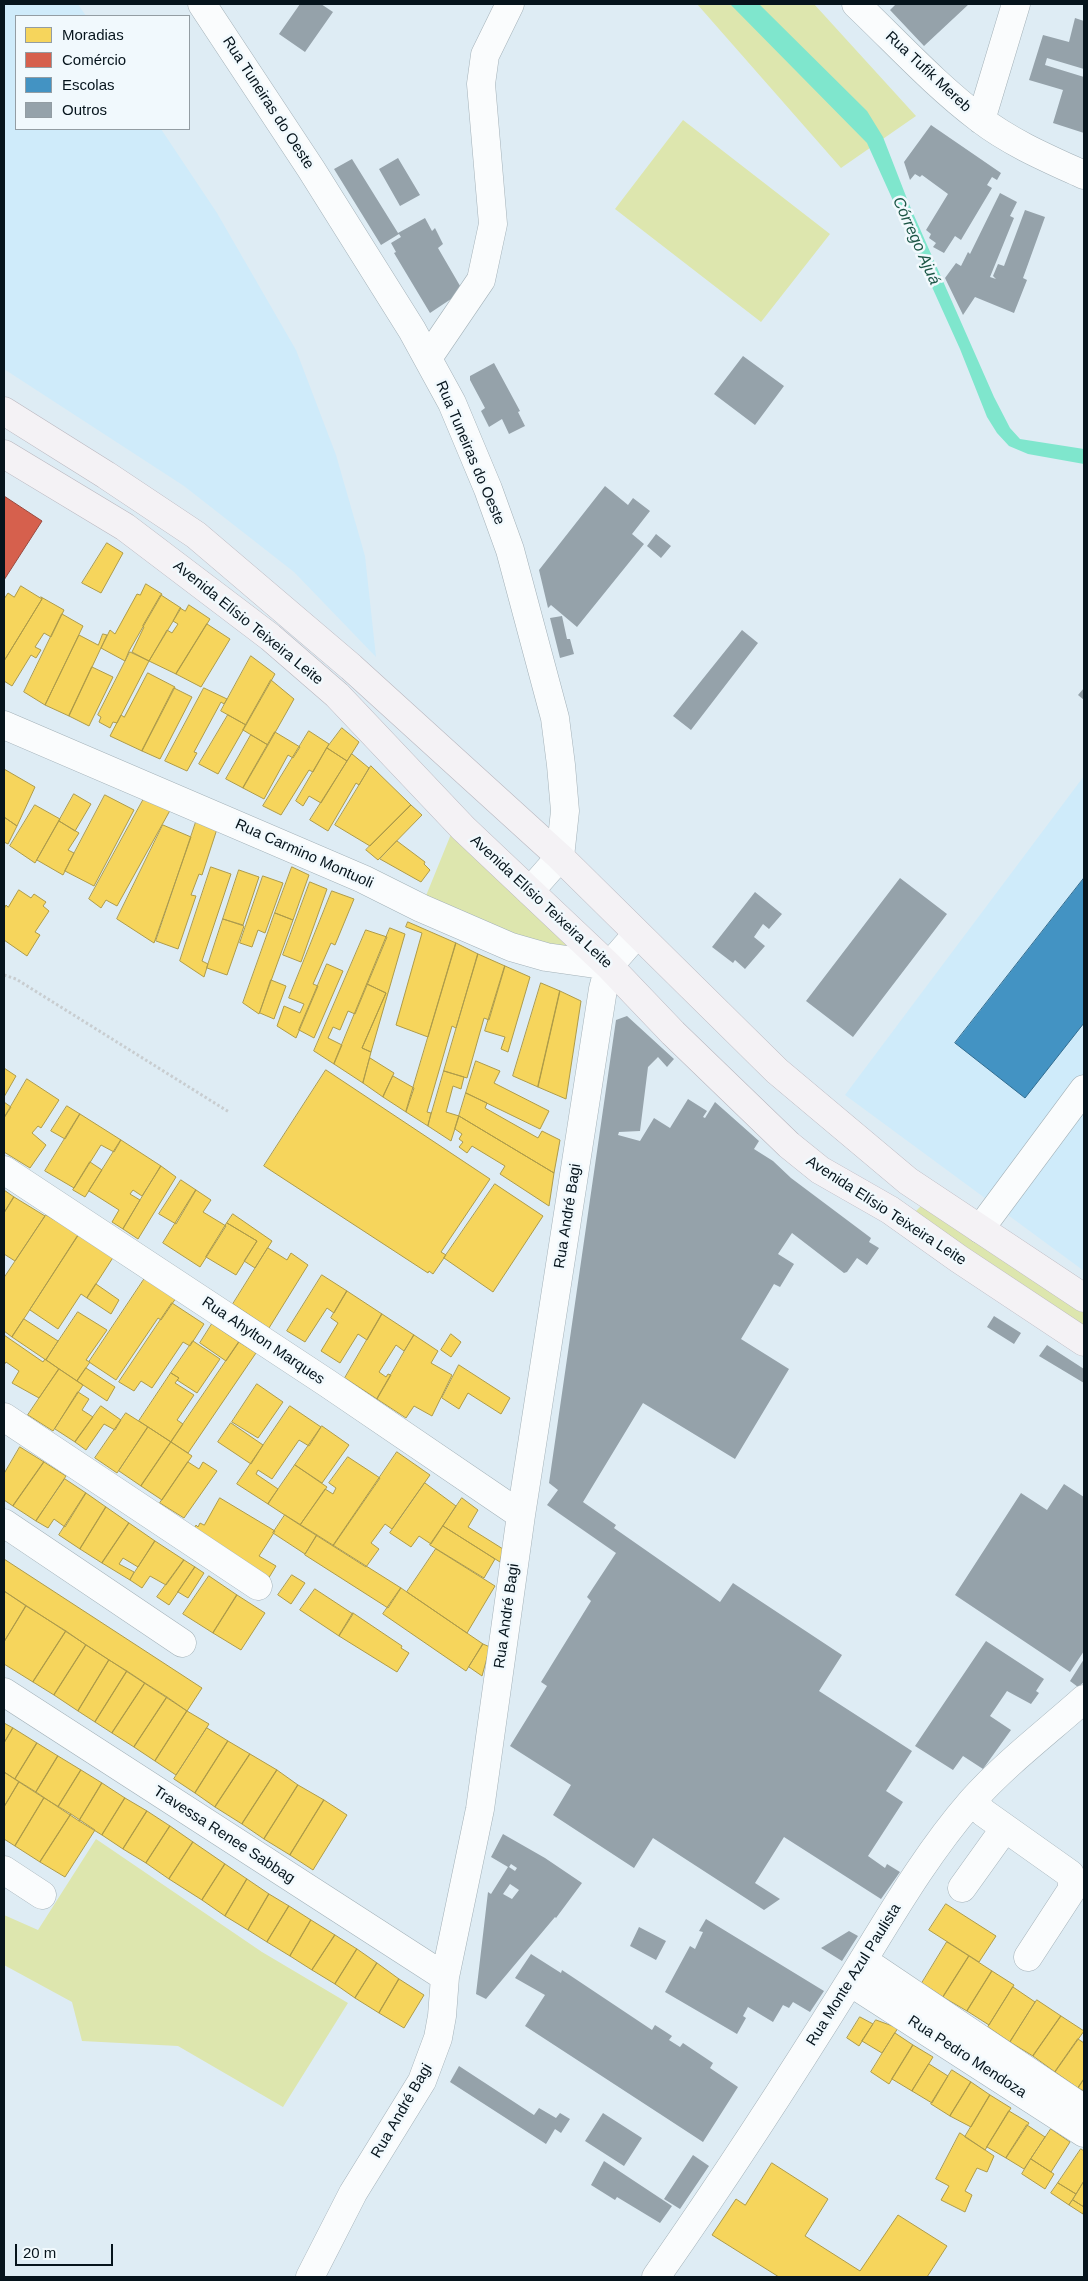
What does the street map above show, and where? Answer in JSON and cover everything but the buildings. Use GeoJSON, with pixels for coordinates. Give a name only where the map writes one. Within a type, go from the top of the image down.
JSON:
{"type":"FeatureCollection","features":[{"type":"Feature","properties":{"kind":"main road","name":"Avenida Elísio Teixeira Leite"},"geometry":{"type":"LineString","coordinates":[[4,410],[196,535],[351,666],[560,858],[777,1071],[908,1181],[1084,1298]]}},
{"type":"Feature","properties":{"kind":"main road","name":"Avenida Elísio Teixeira Leite"},"geometry":{"type":"LineString","coordinates":[[4,454],[125,527],[270,637],[337,695],[463,828],[609,966],[674,1034],[789,1145],[820,1170],[890,1210],[959,1259],[1084,1342]]}},
{"type":"Feature","properties":{"kind":"street","name":"Rua Tuneiras do Oeste"},"geometry":{"type":"LineString","coordinates":[[202,4],[310,168],[412,330],[452,403],[488,489],[510,550],[555,718],[565,811],[560,858]]}},
{"type":"Feature","properties":{"kind":"street"},"geometry":{"type":"LineString","coordinates":[[428,358],[481,280],[493,224],[481,84],[486,55],[510,4]]}},
{"type":"Feature","properties":{"kind":"street","name":"Rua Tufik Mereb"},"geometry":{"type":"LineString","coordinates":[[856,4],[941,87],[981,120],[1023,145],[1084,175]]}},
{"type":"Feature","properties":{"kind":"street"},"geometry":{"type":"LineString","coordinates":[[981,120],[1016,4]]}},
{"type":"Feature","properties":{"kind":"street"},"geometry":{"type":"LineString","coordinates":[[337,695],[351,666]]}},
{"type":"Feature","properties":{"kind":"street","name":"Rua Carmino Montuoli"},"geometry":{"type":"LineString","coordinates":[[4,725],[363,879],[422,908],[511,947],[546,957],[609,966]]}},
{"type":"Feature","properties":{"kind":"street"},"geometry":{"type":"LineString","coordinates":[[530,891],[560,858]]}},
{"type":"Feature","properties":{"kind":"street","name":"Rua André Bagi"},"geometry":{"type":"LineString","coordinates":[[310,2277],[353,2194],[422,2081],[431,2062],[442,2016],[444,1977],[480,1809],[521,1515],[603,989],[609,966],[637,934]]}},
{"type":"Feature","properties":{"kind":"street"},"geometry":{"type":"LineString","coordinates":[[980,1230],[1084,1090]]}},
{"type":"Feature","properties":{"kind":"street","name":"Rua Ahylton Marques"},"geometry":{"type":"LineString","coordinates":[[4,1170],[278,1351],[521,1515]]}},
{"type":"Feature","properties":{"kind":"street"},"geometry":{"type":"LineString","coordinates":[[4,1417],[258,1586]]}},
{"type":"Feature","properties":{"kind":"street"},"geometry":{"type":"LineString","coordinates":[[4,1523],[182,1643]]}},
{"type":"Feature","properties":{"kind":"street","name":"Travessa Renee Sabbag"},"geometry":{"type":"LineString","coordinates":[[4,1692],[444,1977]]}},
{"type":"Feature","properties":{"kind":"street","name":"Rua Monte Azul Paulista"},"geometry":{"type":"LineString","coordinates":[[656,2277],[750,2139],[931,1856],[972,1801],[1084,1699]]}},
{"type":"Feature","properties":{"kind":"street"},"geometry":{"type":"LineString","coordinates":[[972,1801],[984,1813],[1070,1874],[1073,1888],[1028,1957]]}},
{"type":"Feature","properties":{"kind":"street"},"geometry":{"type":"LineString","coordinates":[[962,1888],[1005,1828]]}},
{"type":"Feature","properties":{"kind":"street"},"geometry":{"type":"LineString","coordinates":[[4,1870],[42,1895]]}},
{"type":"Feature","properties":{"kind":"street","name":"Rua Pedro Mendoza"},"geometry":{"type":"LineString","coordinates":[[856,1971],[1084,2109]]}},
{"type":"Feature","properties":{"kind":"street","name":"Rua Pedro Mendoza"},"geometry":{"type":"LineString","coordinates":[[856,1971],[1084,2133]]}},
{"type":"Feature","properties":{"kind":"path"},"geometry":{"type":"LineString","coordinates":[[4,976],[16,979],[229,1112]]}},
{"type":"Feature","properties":{"kind":"shaded area"},"geometry":{"type":"Polygon","coordinates":[[[4,4],[78,4],[85,15],[15,15],[15,130],[162,130],[217,213],[296,350],[336,455],[365,556],[376,657],[294,572],[184,486],[4,369],[4,4]]]}},
{"type":"Feature","properties":{"kind":"shaded area"},"geometry":{"type":"Polygon","coordinates":[[[697,4],[814,4],[916,116],[841,168],[697,4]]]}},
{"type":"Feature","properties":{"kind":"shaded area"},"geometry":{"type":"Polygon","coordinates":[[[683,120],[830,234],[761,322],[615,209],[683,120]]]}},
{"type":"Feature","properties":{"kind":"shaded area"},"geometry":{"type":"Polygon","coordinates":[[[1084,776],[1084,1271],[845,1095],[1084,776]]]}},
{"type":"Feature","properties":{"kind":"shaded area"},"geometry":{"type":"Polygon","coordinates":[[[458,817],[615,969],[421,908],[458,817]]]}},
{"type":"Feature","properties":{"kind":"shaded area"},"geometry":{"type":"Polygon","coordinates":[[[922,1205],[1084,1313],[1084,1326],[914,1213],[922,1205]]]}},
{"type":"Feature","properties":{"kind":"shaded area"},"geometry":{"type":"Polygon","coordinates":[[[96,1839],[262,1952],[348,2003],[283,2107],[178,2046],[82,2041],[72,2002],[4,1965],[4,1915],[38,1930],[96,1839]]]}},
{"type":"Feature","properties":{"kind":"water","name":"Córrego Ajuá"},"geometry":{"type":"Polygon","coordinates":[[[730,4],[759,4],[867,111],[883,137],[909,204],[994,397],[1010,428],[1020,439],[1084,449],[1084,464],[1028,454],[1009,446],[997,433],[987,417],[960,349],[867,143],[730,4]]]}}]}
